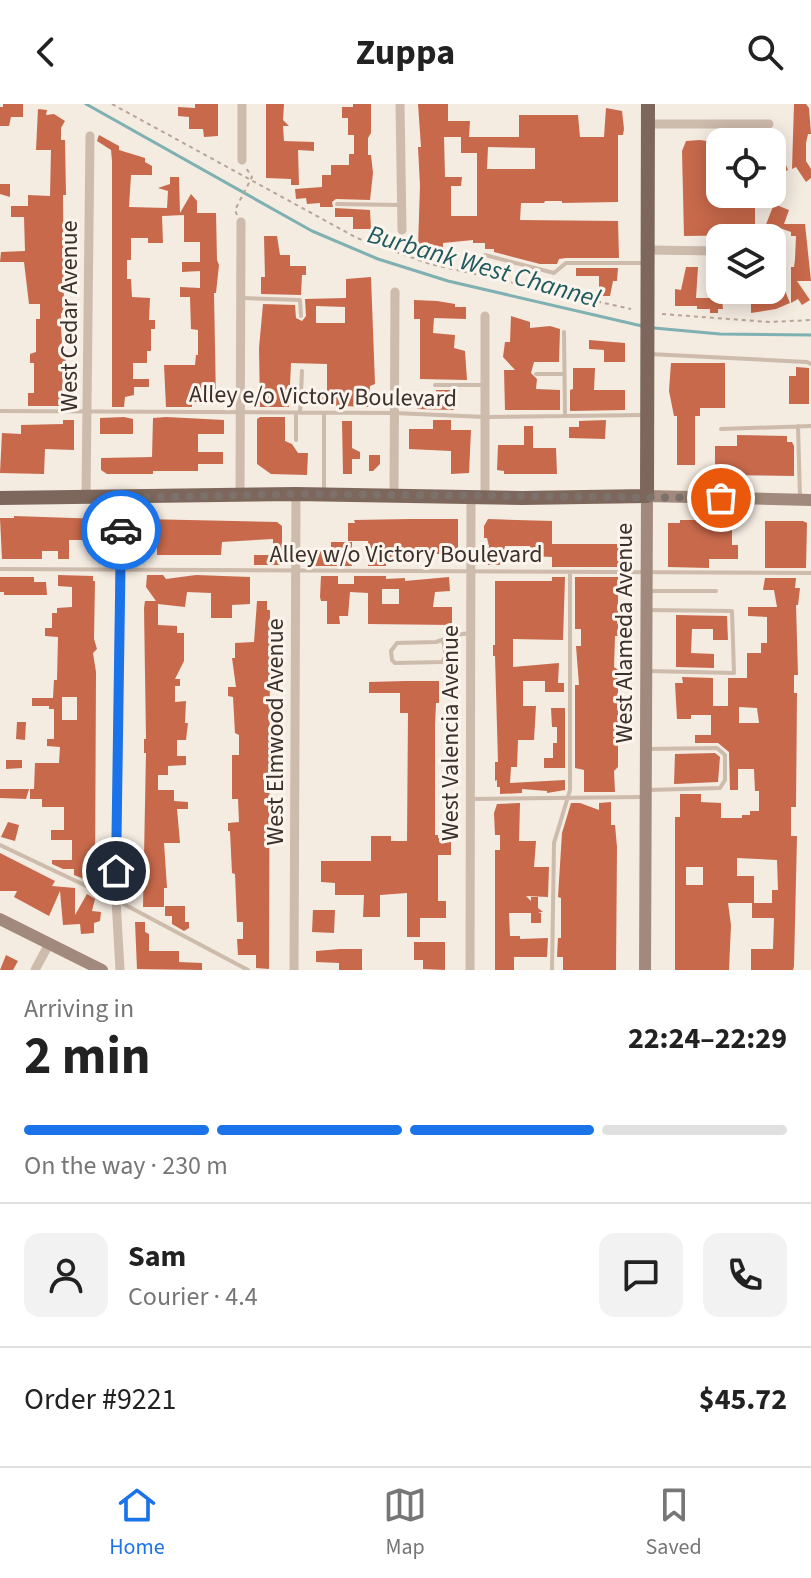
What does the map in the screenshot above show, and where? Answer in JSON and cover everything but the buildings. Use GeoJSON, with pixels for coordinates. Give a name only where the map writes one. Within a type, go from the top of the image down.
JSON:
{"type":"FeatureCollection","features":[{"type":"Feature","properties":{"kind":"main road","name":"West Alameda Avenue"},"geometry":{"type":"LineString","coordinates":[[645,970],[647,351],[655,314],[647,257],[648,104]]}},
{"type":"Feature","properties":{"kind":"main road"},"geometry":{"type":"LineString","coordinates":[[0,498],[296,494],[806,500]]}},
{"type":"Feature","properties":{"kind":"main road"},"geometry":{"type":"LineString","coordinates":[[0,919],[102,970]]}},
{"type":"Feature","properties":{"kind":"street"},"geometry":{"type":"LineString","coordinates":[[242,104],[242,160]]}},
{"type":"Feature","properties":{"kind":"street"},"geometry":{"type":"LineString","coordinates":[[400,104],[402,230]]}},
{"type":"Feature","properties":{"kind":"street"},"geometry":{"type":"LineString","coordinates":[[648,124],[769,124]]}},
{"type":"Feature","properties":{"kind":"street","name":"West Cedar Avenue"},"geometry":{"type":"LineString","coordinates":[[86,497],[90,136]]}},
{"type":"Feature","properties":{"kind":"street"},"geometry":{"type":"LineString","coordinates":[[240,496],[241,222]]}},
{"type":"Feature","properties":{"kind":"street"},"geometry":{"type":"LineString","coordinates":[[647,257],[706,252]]}},
{"type":"Feature","properties":{"kind":"street"},"geometry":{"type":"LineString","coordinates":[[394,496],[395,292]]}},
{"type":"Feature","properties":{"kind":"street","name":"West Valencia Avenue"},"geometry":{"type":"LineString","coordinates":[[470,970],[470,573],[485,417],[485,316]]}},
{"type":"Feature","properties":{"kind":"street","name":"West Elmwood Avenue"},"geometry":{"type":"LineString","coordinates":[[294,970],[296,494]]}},
{"type":"Feature","properties":{"kind":"street"},"geometry":{"type":"LineString","coordinates":[[120,970],[116,900],[121,498]]}},
{"type":"Feature","properties":{"kind":"street"},"geometry":{"type":"LineString","coordinates":[[35,970],[49,944]]}},
{"type":"Feature","properties":{"kind":"lane"},"geometry":{"type":"LineString","coordinates":[[337,204],[402,205]]}},
{"type":"Feature","properties":{"kind":"lane"},"geometry":{"type":"LineString","coordinates":[[485,255],[554,273],[566,263],[647,257]]}},
{"type":"Feature","properties":{"kind":"lane"},"geometry":{"type":"LineString","coordinates":[[241,298],[300,300],[301,316]]}},
{"type":"Feature","properties":{"kind":"lane"},"geometry":{"type":"LineString","coordinates":[[564,332],[565,416]]}},
{"type":"Feature","properties":{"kind":"lane"},"geometry":{"type":"LineString","coordinates":[[647,351],[811,364]]}},
{"type":"Feature","properties":{"kind":"lane"},"geometry":{"type":"LineString","coordinates":[[296,440],[302,371]]}},
{"type":"Feature","properties":{"kind":"lane"},"geometry":{"type":"LineString","coordinates":[[536,374],[564,374]]}},
{"type":"Feature","properties":{"kind":"lane"},"geometry":{"type":"LineString","coordinates":[[435,385],[485,385]]}},
{"type":"Feature","properties":{"kind":"lane","name":"Alley e/o Victory Boulevard"},"geometry":{"type":"LineString","coordinates":[[0,411],[394,413],[485,417],[647,415]]}},
{"type":"Feature","properties":{"kind":"lane"},"geometry":{"type":"LineString","coordinates":[[324,413],[324,495]]}},
{"type":"Feature","properties":{"kind":"lane"},"geometry":{"type":"LineString","coordinates":[[798,426],[806,500]]}},
{"type":"Feature","properties":{"kind":"lane"},"geometry":{"type":"LineString","coordinates":[[721,429],[811,426]]}},
{"type":"Feature","properties":{"kind":"lane","name":"Alley w/o Victory Boulevard"},"geometry":{"type":"LineString","coordinates":[[0,569],[811,573]]}},
{"type":"Feature","properties":{"kind":"lane"},"geometry":{"type":"LineString","coordinates":[[552,970],[554,843],[569,798],[570,573]]}},
{"type":"Feature","properties":{"kind":"lane"},"geometry":{"type":"LineString","coordinates":[[646,591],[716,591]]}},
{"type":"Feature","properties":{"kind":"lane"},"geometry":{"type":"LineString","coordinates":[[646,610],[732,611],[734,673],[646,671]]}},
{"type":"Feature","properties":{"kind":"lane"},"geometry":{"type":"LineString","coordinates":[[443,640],[446,656],[442,662],[395,663],[392,660],[391,651],[397,643],[443,640],[470,633]]}},
{"type":"Feature","properties":{"kind":"lane"},"geometry":{"type":"LineString","coordinates":[[470,799],[569,798],[720,788],[725,780],[725,755],[717,748],[645,749]]}},
{"type":"Feature","properties":{"kind":"lane"},"geometry":{"type":"LineString","coordinates":[[0,845],[116,900],[248,970]]}},
{"type":"Feature","properties":{"kind":"path"},"geometry":{"type":"LineString","coordinates":[[112,104],[250,183],[357,238],[430,264],[631,309]]}},
{"type":"Feature","properties":{"kind":"path"},"geometry":{"type":"LineString","coordinates":[[235,210],[252,175],[242,160]]}},
{"type":"Feature","properties":{"kind":"path"},"geometry":{"type":"LineString","coordinates":[[655,314],[769,322],[811,320]]}},
{"type":"Feature","properties":{"kind":"waterway","name":"Burbank West Channel"},"geometry":{"type":"LineString","coordinates":[[86,104],[312,231],[378,259],[448,281],[642,326]]}},
{"type":"Feature","properties":{"kind":"waterway","name":"Burbank West Channel"},"geometry":{"type":"LineString","coordinates":[[654,328],[720,334],[811,335]]}},
{"type":"Feature","properties":{"kind":"way so far"},"geometry":{"type":"LineString","coordinates":[[121,530],[121,498],[296,494],[721,498]]}},
{"type":"Feature","properties":{"kind":"route"},"geometry":{"type":"LineString","coordinates":[[116,871],[121,530]]}}]}
